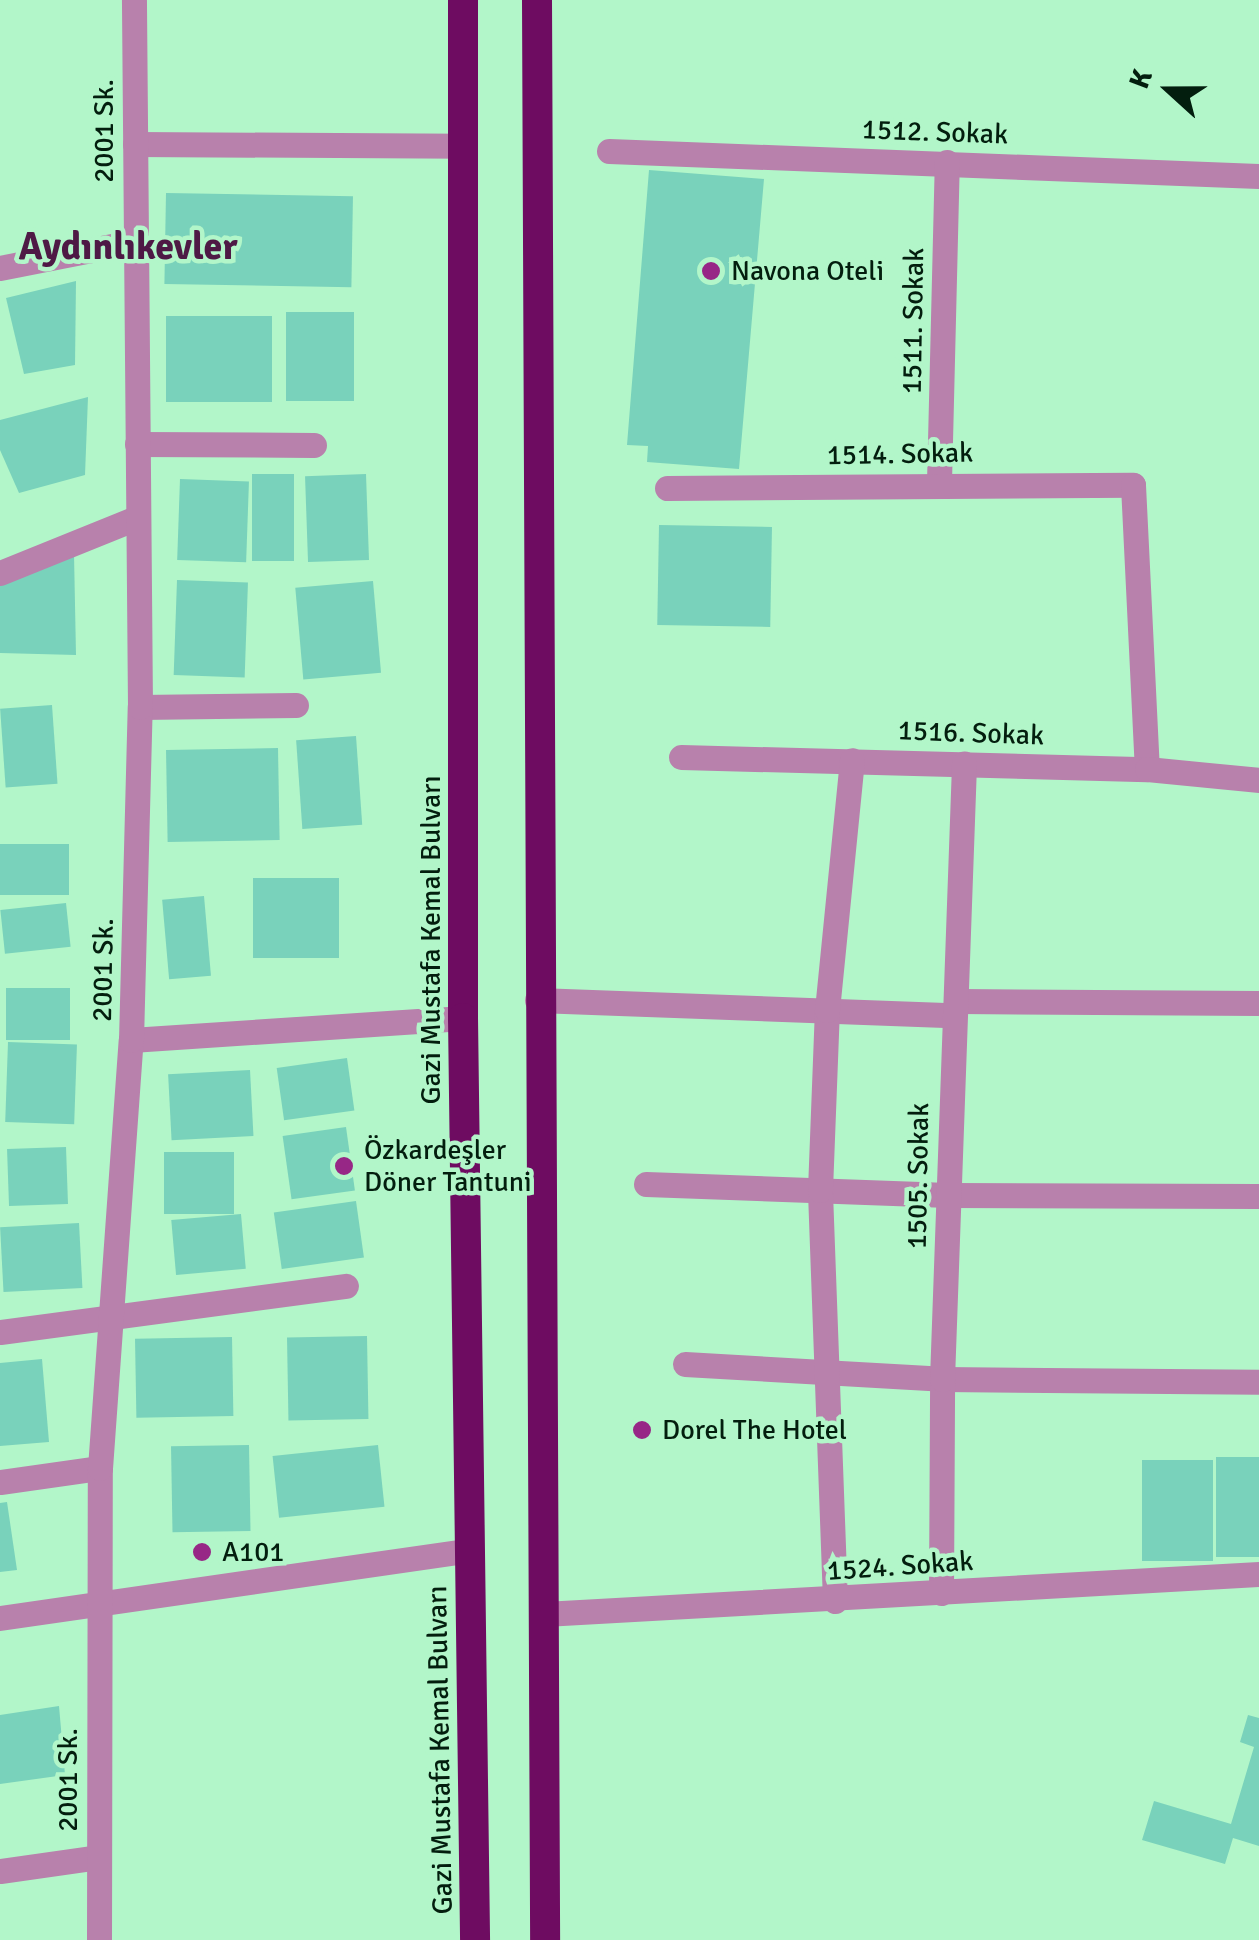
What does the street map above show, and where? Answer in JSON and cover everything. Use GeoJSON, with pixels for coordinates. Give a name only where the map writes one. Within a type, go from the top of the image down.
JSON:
{"type":"FeatureCollection","features":[{"type":"Feature","properties":{"kind":"highway","name":"Gazi Mustafa Kemal Bulvarı"},"geometry":{"type":"LineString","coordinates":[[463,0],[462,1018],[475,1940]]}},
{"type":"Feature","properties":{"kind":"highway"},"geometry":{"type":"LineString","coordinates":[[537,0],[537,1000],[545,1940]]}},
{"type":"Feature","properties":{"kind":"street","name":"2001 Sk."},"geometry":{"type":"LineString","coordinates":[[99,1940],[96,1606],[100,1468],[114,1320],[131,1040],[140,708],[133,242],[134,0]]}},
{"type":"Feature","properties":{"kind":"street"},"geometry":{"type":"LineString","coordinates":[[135,144],[462,146]]}},
{"type":"Feature","properties":{"kind":"street","name":"1512. Sokak"},"geometry":{"type":"LineString","coordinates":[[609,152],[1259,176]]}},
{"type":"Feature","properties":{"kind":"street","name":"1511. Sokak"},"geometry":{"type":"LineString","coordinates":[[939,482],[947,162]]}},
{"type":"Feature","properties":{"kind":"street"},"geometry":{"type":"LineString","coordinates":[[0,268],[133,242]]}},
{"type":"Feature","properties":{"kind":"street"},"geometry":{"type":"LineString","coordinates":[[137,444],[314,445]]}},
{"type":"Feature","properties":{"kind":"street","name":"1514. Sokak"},"geometry":{"type":"LineString","coordinates":[[667,488],[939,482],[1133,485],[1147,769]]}},
{"type":"Feature","properties":{"kind":"street"},"geometry":{"type":"LineString","coordinates":[[0,574],[136,518]]}},
{"type":"Feature","properties":{"kind":"street"},"geometry":{"type":"LineString","coordinates":[[140,708],[296,705]]}},
{"type":"Feature","properties":{"kind":"street","name":"1516. Sokak"},"geometry":{"type":"LineString","coordinates":[[681,756],[1147,769],[1259,780]]}},
{"type":"Feature","properties":{"kind":"street"},"geometry":{"type":"LineString","coordinates":[[835,1601],[820,1190],[827,1010],[852,760]]}},
{"type":"Feature","properties":{"kind":"street","name":"1505. Sokak"},"geometry":{"type":"LineString","coordinates":[[941,1593],[942,1380],[964,762]]}},
{"type":"Feature","properties":{"kind":"street"},"geometry":{"type":"LineString","coordinates":[[537,1000],[827,1010],[1259,1003]]}},
{"type":"Feature","properties":{"kind":"street"},"geometry":{"type":"LineString","coordinates":[[131,1040],[462,1018]]}},
{"type":"Feature","properties":{"kind":"street"},"geometry":{"type":"LineString","coordinates":[[646,1184],[948,1195],[1259,1196]]}},
{"type":"Feature","properties":{"kind":"street"},"geometry":{"type":"LineString","coordinates":[[0,1332],[114,1320],[346,1286]]}},
{"type":"Feature","properties":{"kind":"street"},"geometry":{"type":"LineString","coordinates":[[685,1364],[942,1380],[1259,1382]]}},
{"type":"Feature","properties":{"kind":"street"},"geometry":{"type":"LineString","coordinates":[[0,1482],[100,1468]]}},
{"type":"Feature","properties":{"kind":"street"},"geometry":{"type":"LineString","coordinates":[[0,1618],[470,1550]]}},
{"type":"Feature","properties":{"kind":"street","name":"1524. Sokak"},"geometry":{"type":"LineString","coordinates":[[544,1614],[835,1601],[1259,1574]]}},
{"type":"Feature","properties":{"kind":"street"},"geometry":{"type":"LineString","coordinates":[[0,1871],[98,1857]]}},
{"type":"Feature","properties":{"kind":"building","name":"Navona Oteli"},"geometry":{"type":"Polygon","coordinates":[[[649,170],[764,179],[739,469],[647,462],[648,446],[627,445],[649,170]]]}},
{"type":"Feature","properties":{"kind":"building"},"geometry":{"type":"Polygon","coordinates":[[[166,193],[353,196],[351,287],[164,284],[166,193]]]}},
{"type":"Feature","properties":{"kind":"building"},"geometry":{"type":"Polygon","coordinates":[[[76,281],[75,365],[24,374],[6,298],[76,281]]]}},
{"type":"Feature","properties":{"kind":"building"},"geometry":{"type":"Polygon","coordinates":[[[286,312],[354,312],[354,401],[286,401],[286,312]]]}},
{"type":"Feature","properties":{"kind":"building"},"geometry":{"type":"Polygon","coordinates":[[[166,316],[272,316],[272,402],[166,402],[166,316]]]}},
{"type":"Feature","properties":{"kind":"building"},"geometry":{"type":"Polygon","coordinates":[[[88,397],[85,475],[19,493],[0,450],[0,420],[88,397]]]}},
{"type":"Feature","properties":{"kind":"building"},"geometry":{"type":"Polygon","coordinates":[[[252,474],[294,474],[294,561],[252,561],[252,474]]]}},
{"type":"Feature","properties":{"kind":"building"},"geometry":{"type":"Polygon","coordinates":[[[366,474],[369,560],[308,562],[305,476],[366,474]]]}},
{"type":"Feature","properties":{"kind":"building"},"geometry":{"type":"Polygon","coordinates":[[[180,479],[249,481],[246,562],[177,560],[180,479]]]}},
{"type":"Feature","properties":{"kind":"building"},"geometry":{"type":"Polygon","coordinates":[[[659,525],[772,527],[770,627],[657,625],[659,525]]]}},
{"type":"Feature","properties":{"kind":"building"},"geometry":{"type":"Polygon","coordinates":[[[74,554],[76,655],[0,653],[0,581],[74,554]]]}},
{"type":"Feature","properties":{"kind":"building"},"geometry":{"type":"Polygon","coordinates":[[[177,580],[248,582],[245,677],[174,675],[177,580]]]}},
{"type":"Feature","properties":{"kind":"building"},"geometry":{"type":"Polygon","coordinates":[[[373,581],[381,673],[303,679],[295,588],[373,581]]]}},
{"type":"Feature","properties":{"kind":"building"},"geometry":{"type":"Polygon","coordinates":[[[52,705],[58,784],[6,787],[0,709],[52,705]]]}},
{"type":"Feature","properties":{"kind":"building"},"geometry":{"type":"Polygon","coordinates":[[[356,736],[362,825],[302,829],[296,740],[356,736]]]}},
{"type":"Feature","properties":{"kind":"building"},"geometry":{"type":"Polygon","coordinates":[[[278,748],[280,840],[168,842],[166,750],[278,748]]]}},
{"type":"Feature","properties":{"kind":"building"},"geometry":{"type":"Polygon","coordinates":[[[0,844],[69,844],[69,895],[0,895],[0,844]]]}},
{"type":"Feature","properties":{"kind":"building"},"geometry":{"type":"Polygon","coordinates":[[[253,878],[339,878],[339,958],[253,958],[253,878]]]}},
{"type":"Feature","properties":{"kind":"building"},"geometry":{"type":"Polygon","coordinates":[[[204,896],[211,976],[169,979],[162,900],[204,896]]]}},
{"type":"Feature","properties":{"kind":"building"},"geometry":{"type":"Polygon","coordinates":[[[66,903],[71,947],[5,954],[0,910],[66,903]]]}},
{"type":"Feature","properties":{"kind":"building"},"geometry":{"type":"Polygon","coordinates":[[[6,988],[70,988],[70,1040],[6,1040],[6,988]]]}},
{"type":"Feature","properties":{"kind":"building"},"geometry":{"type":"Polygon","coordinates":[[[8,1042],[77,1044],[74,1124],[5,1122],[8,1042]]]}},
{"type":"Feature","properties":{"kind":"building"},"geometry":{"type":"Polygon","coordinates":[[[347,1058],[354,1110],[284,1120],[277,1068],[347,1058]]]}},
{"type":"Feature","properties":{"kind":"building"},"geometry":{"type":"Polygon","coordinates":[[[250,1070],[253,1136],[172,1140],[168,1074],[250,1070]]]}},
{"type":"Feature","properties":{"kind":"building"},"geometry":{"type":"Polygon","coordinates":[[[346,1127],[355,1190],[292,1199],[283,1136],[346,1127]]]}},
{"type":"Feature","properties":{"kind":"building"},"geometry":{"type":"Polygon","coordinates":[[[66,1147],[68,1204],[9,1206],[7,1149],[66,1147]]]}},
{"type":"Feature","properties":{"kind":"building"},"geometry":{"type":"Polygon","coordinates":[[[164,1152],[234,1152],[234,1214],[164,1214],[164,1152]]]}},
{"type":"Feature","properties":{"kind":"building"},"geometry":{"type":"Polygon","coordinates":[[[356,1201],[364,1257],[282,1269],[274,1213],[356,1201]]]}},
{"type":"Feature","properties":{"kind":"building"},"geometry":{"type":"Polygon","coordinates":[[[241,1214],[246,1269],[176,1275],[171,1220],[241,1214]]]}},
{"type":"Feature","properties":{"kind":"building"},"geometry":{"type":"Polygon","coordinates":[[[79,1223],[82,1288],[4,1292],[0,1227],[79,1223]]]}},
{"type":"Feature","properties":{"kind":"building"},"geometry":{"type":"Polygon","coordinates":[[[367,1336],[368,1419],[288,1420],[287,1337],[367,1336]]]}},
{"type":"Feature","properties":{"kind":"building"},"geometry":{"type":"Polygon","coordinates":[[[232,1337],[233,1416],[136,1418],[135,1339],[232,1337]]]}},
{"type":"Feature","properties":{"kind":"building"},"geometry":{"type":"Polygon","coordinates":[[[42,1359],[49,1442],[0,1446],[0,1363],[42,1359]]]}},
{"type":"Feature","properties":{"kind":"building"},"geometry":{"type":"Polygon","coordinates":[[[249,1445],[251,1531],[173,1532],[171,1446],[249,1445]]]}},
{"type":"Feature","properties":{"kind":"building"},"geometry":{"type":"Polygon","coordinates":[[[378,1445],[384,1507],[279,1518],[273,1456],[378,1445]]]}},
{"type":"Feature","properties":{"kind":"building"},"geometry":{"type":"Polygon","coordinates":[[[1216,1457],[1259,1457],[1259,1557],[1216,1557],[1216,1457]]]}},
{"type":"Feature","properties":{"kind":"building"},"geometry":{"type":"Polygon","coordinates":[[[1142,1460],[1213,1460],[1213,1561],[1142,1561],[1142,1460]]]}},
{"type":"Feature","properties":{"kind":"building"},"geometry":{"type":"Polygon","coordinates":[[[7,1502],[17,1570],[0,1572],[0,1503],[7,1502]]]}},
{"type":"Feature","properties":{"kind":"building"},"geometry":{"type":"Polygon","coordinates":[[[59,1706],[65,1775],[0,1784],[0,1715],[59,1706]]]}},
{"type":"Feature","properties":{"kind":"building"},"geometry":{"type":"Polygon","coordinates":[[[1248,1715],[1259,1718],[1259,1846],[1233,1838],[1225,1864],[1142,1840],[1154,1801],[1231,1824],[1254,1747],[1240,1742],[1248,1715]]]}},
{"type":"Feature","properties":{"kind":"place","name":"Navona Oteli"},"geometry":{"type":"Point","coordinates":[711,271]}},
{"type":"Feature","properties":{"kind":"place","name":"Özkardeşler Döner Tantuni"},"geometry":{"type":"Point","coordinates":[344,1166]}},
{"type":"Feature","properties":{"kind":"place","name":"Dorel The Hotel"},"geometry":{"type":"Point","coordinates":[642,1430]}},
{"type":"Feature","properties":{"kind":"place","name":"A101"},"geometry":{"type":"Point","coordinates":[202,1552]}},
{"type":"Feature","properties":{"kind":"district","name":"Aydınlıkevler"},"geometry":{"type":"Point","coordinates":[128,247]}}]}
